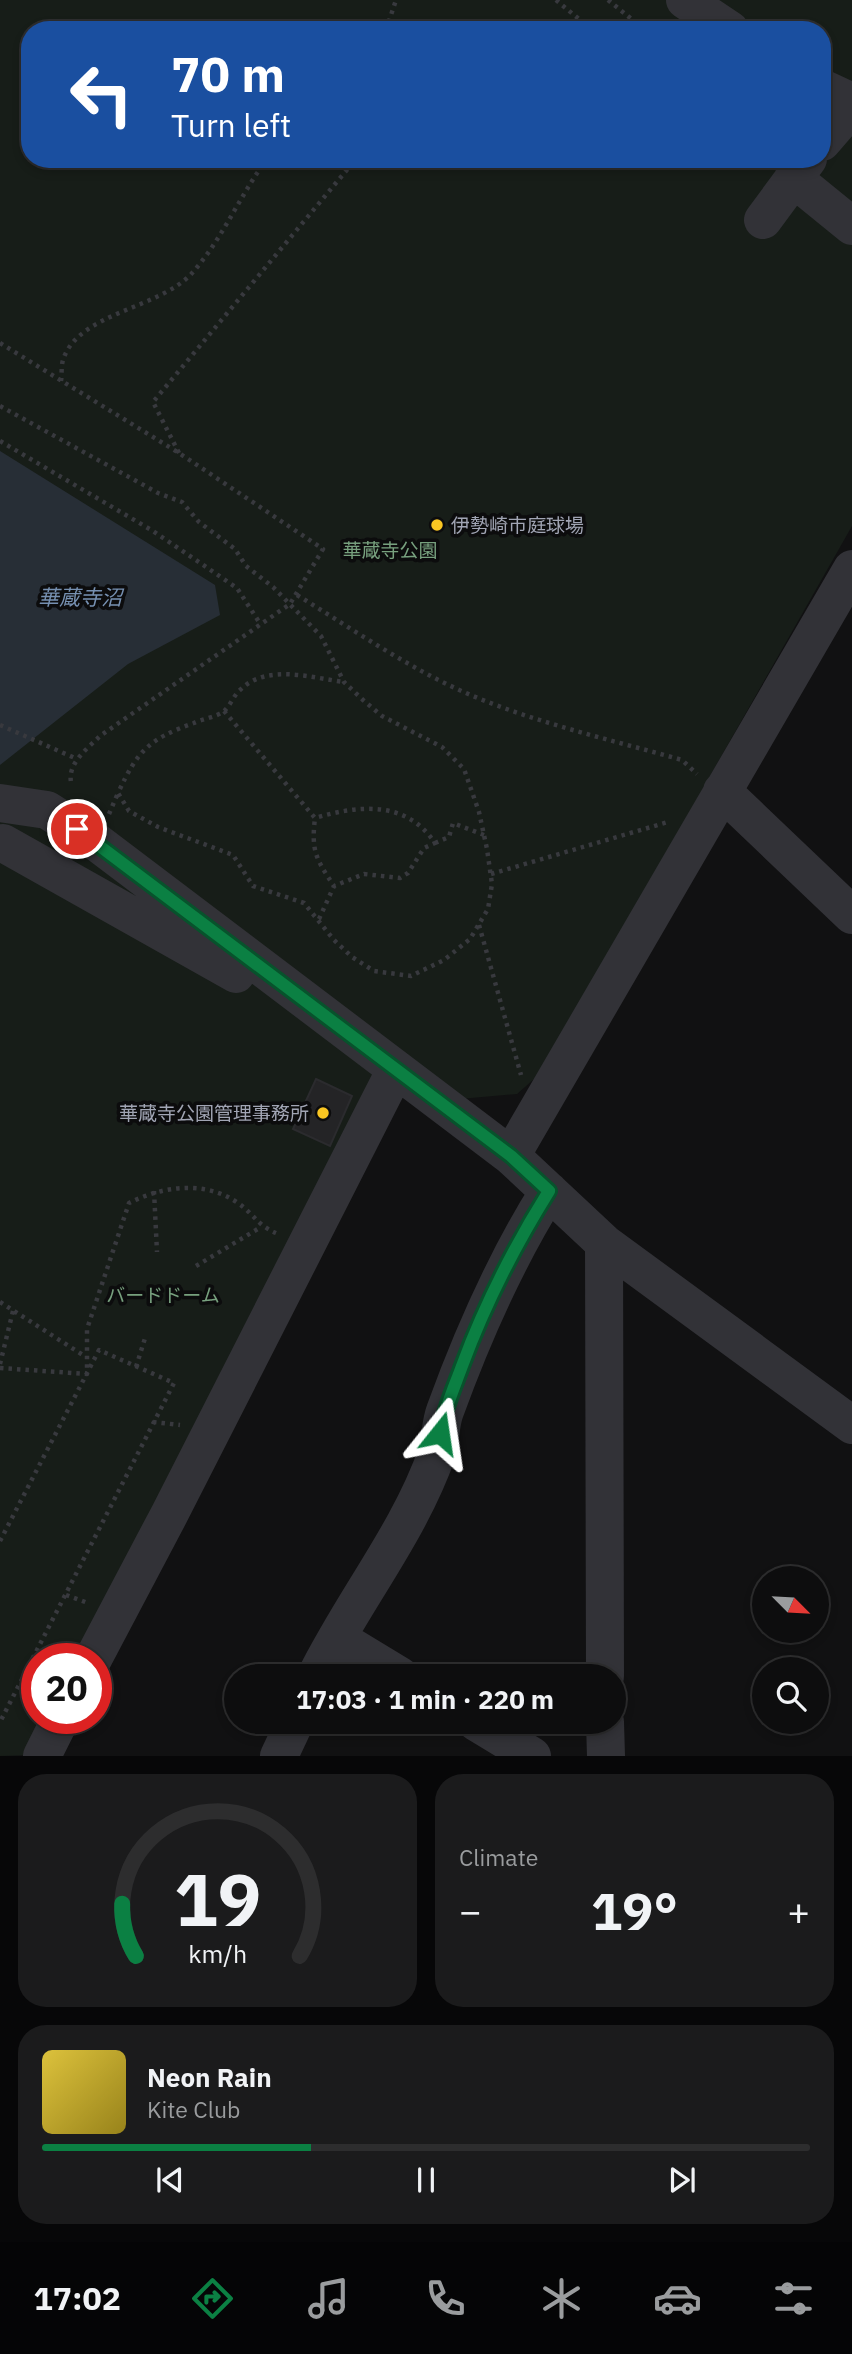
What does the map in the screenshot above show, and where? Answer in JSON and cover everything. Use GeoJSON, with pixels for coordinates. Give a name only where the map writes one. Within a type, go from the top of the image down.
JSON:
{"type":"FeatureCollection","features":[{"type":"Feature","properties":{"kind":"street"},"geometry":{"type":"LineString","coordinates":[[685,0],[716,21]]}},
{"type":"Feature","properties":{"kind":"street"},"geometry":{"type":"LineString","coordinates":[[831,93],[852,104],[831,131]]}},
{"type":"Feature","properties":{"kind":"street"},"geometry":{"type":"LineString","coordinates":[[763,220],[801,169],[852,226]]}},
{"type":"Feature","properties":{"kind":"street"},"geometry":{"type":"LineString","coordinates":[[511,1156],[852,569]]}},
{"type":"Feature","properties":{"kind":"street"},"geometry":{"type":"LineString","coordinates":[[722,791],[852,915]]}},
{"type":"Feature","properties":{"kind":"street"},"geometry":{"type":"LineString","coordinates":[[352,1038],[1,846],[10,804],[47,810],[91,838],[352,1038],[395,1071],[511,1156],[604,1243],[852,1425]]}},
{"type":"Feature","properties":{"kind":"street"},"geometry":{"type":"LineString","coordinates":[[102,1643],[177,1501],[395,1071]]}},
{"type":"Feature","properties":{"kind":"street"},"geometry":{"type":"LineString","coordinates":[[323,1664],[410,1513],[438,1451],[443,1415],[478,1322],[515,1245],[549,1191]]}},
{"type":"Feature","properties":{"kind":"street"},"geometry":{"type":"LineString","coordinates":[[604,1243],[605,1664]]}},
{"type":"Feature","properties":{"kind":"street"},"geometry":{"type":"LineString","coordinates":[[339,1639],[380,1664]]}},
{"type":"Feature","properties":{"kind":"street"},"geometry":{"type":"LineString","coordinates":[[43,1755],[53,1734]]}},
{"type":"Feature","properties":{"kind":"street"},"geometry":{"type":"LineString","coordinates":[[279,1755],[289,1734]]}},
{"type":"Feature","properties":{"kind":"street"},"geometry":{"type":"LineString","coordinates":[[496,1734],[532,1755]]}},
{"type":"Feature","properties":{"kind":"street"},"geometry":{"type":"LineString","coordinates":[[606,1734],[606,1755]]}},
{"type":"Feature","properties":{"kind":"path"},"geometry":{"type":"LineString","coordinates":[[389,21],[396,0]]}},
{"type":"Feature","properties":{"kind":"path"},"geometry":{"type":"LineString","coordinates":[[556,0],[581,21]]}},
{"type":"Feature","properties":{"kind":"path"},"geometry":{"type":"LineString","coordinates":[[608,0],[634,21]]}},
{"type":"Feature","properties":{"kind":"path"},"geometry":{"type":"LineString","coordinates":[[61,382],[63,360],[78,336],[102,322],[157,298],[192,273],[261,168]]}},
{"type":"Feature","properties":{"kind":"path"},"geometry":{"type":"LineString","coordinates":[[179,453],[153,402],[348,168]]}},
{"type":"Feature","properties":{"kind":"path"},"geometry":{"type":"LineString","coordinates":[[0,343],[179,453],[323,550],[308,570],[290,604],[100,736],[77,759],[71,772],[70,784],[74,790]]}},
{"type":"Feature","properties":{"kind":"path"},"geometry":{"type":"LineString","coordinates":[[0,406],[158,493],[182,502],[199,522],[235,549],[246,566],[290,604],[321,636],[344,682],[382,716],[442,747],[464,769],[485,835],[491,874],[488,909],[470,939],[444,960],[411,976],[374,971],[343,949],[304,903],[253,886],[233,855],[171,834],[129,811],[118,793]]}},
{"type":"Feature","properties":{"kind":"path"},"geometry":{"type":"LineString","coordinates":[[0,441],[153,531],[237,588],[261,625]]}},
{"type":"Feature","properties":{"kind":"path"},"geometry":{"type":"LineString","coordinates":[[297,595],[416,668],[471,695],[535,719],[682,760]]}},
{"type":"Feature","properties":{"kind":"path"},"geometry":{"type":"LineString","coordinates":[[108,816],[134,759],[150,743],[224,711],[242,688],[257,680],[282,674],[307,675],[344,682]]}},
{"type":"Feature","properties":{"kind":"path"},"geometry":{"type":"LineString","coordinates":[[224,711],[315,818],[312,844],[318,865],[334,886]]}},
{"type":"Feature","properties":{"kind":"path"},"geometry":{"type":"LineString","coordinates":[[0,725],[77,759]]}},
{"type":"Feature","properties":{"kind":"path"},"geometry":{"type":"LineString","coordinates":[[315,818],[345,809],[390,810],[409,816],[435,843]]}},
{"type":"Feature","properties":{"kind":"path"},"geometry":{"type":"LineString","coordinates":[[491,874],[678,819]]}},
{"type":"Feature","properties":{"kind":"path"},"geometry":{"type":"LineString","coordinates":[[319,919],[334,886],[364,874],[400,878],[408,873],[424,848],[449,837],[453,823],[485,835]]}},
{"type":"Feature","properties":{"kind":"path"},"geometry":{"type":"LineString","coordinates":[[479,924],[524,1087]]}},
{"type":"Feature","properties":{"kind":"path"},"geometry":{"type":"LineString","coordinates":[[87,1374],[88,1329],[129,1203],[154,1191],[195,1187],[238,1203],[261,1227],[283,1236]]}},
{"type":"Feature","properties":{"kind":"path"},"geometry":{"type":"LineString","coordinates":[[154,1191],[157,1252]]}},
{"type":"Feature","properties":{"kind":"path"},"geometry":{"type":"LineString","coordinates":[[196,1266],[261,1227]]}},
{"type":"Feature","properties":{"kind":"path"},"geometry":{"type":"LineString","coordinates":[[0,1302],[87,1357]]}},
{"type":"Feature","properties":{"kind":"path"},"geometry":{"type":"LineString","coordinates":[[13,1311],[0,1366],[87,1374]]}},
{"type":"Feature","properties":{"kind":"path"},"geometry":{"type":"LineString","coordinates":[[136,1367],[146,1335]]}},
{"type":"Feature","properties":{"kind":"path"},"geometry":{"type":"LineString","coordinates":[[0,1541],[99,1350],[174,1383],[0,1721]]}},
{"type":"Feature","properties":{"kind":"green space","name":"華蔵寺公園"},"geometry":{"type":"Polygon","coordinates":[[[0,0],[852,0],[852,526],[542,1072],[517,1094],[460,1099],[391,1049],[90,1643],[21,1643],[21,1734],[44,1734],[34,1755],[0,1756],[0,0]]]}},
{"type":"Feature","properties":{"kind":"water","name":"華蔵寺沼"},"geometry":{"type":"Polygon","coordinates":[[[0,451],[215,585],[220,615],[128,664],[0,765],[0,451]]]}},
{"type":"Feature","properties":{"kind":"building","name":"華蔵寺公園管理事務所"},"geometry":{"type":"Polygon","coordinates":[[[316,1079],[352,1096],[330,1146],[293,1129],[316,1079]]]}},
{"type":"Feature","properties":{"kind":"place","name":"伊勢崎市庭球場"},"geometry":{"type":"Point","coordinates":[437,525]}},
{"type":"Feature","properties":{"kind":"place","name":"華蔵寺公園管理事務所"},"geometry":{"type":"Point","coordinates":[323,1113]}},
{"type":"Feature","properties":{"kind":"route"},"geometry":{"type":"LineString","coordinates":[[77,829],[511,1156],[549,1191],[515,1245],[478,1322],[443,1415],[440,1433]]}},
{"type":"Feature","properties":{"kind":"park label","name":"バードドーム"},"geometry":{"type":"Point","coordinates":[163,1295]}}]}
